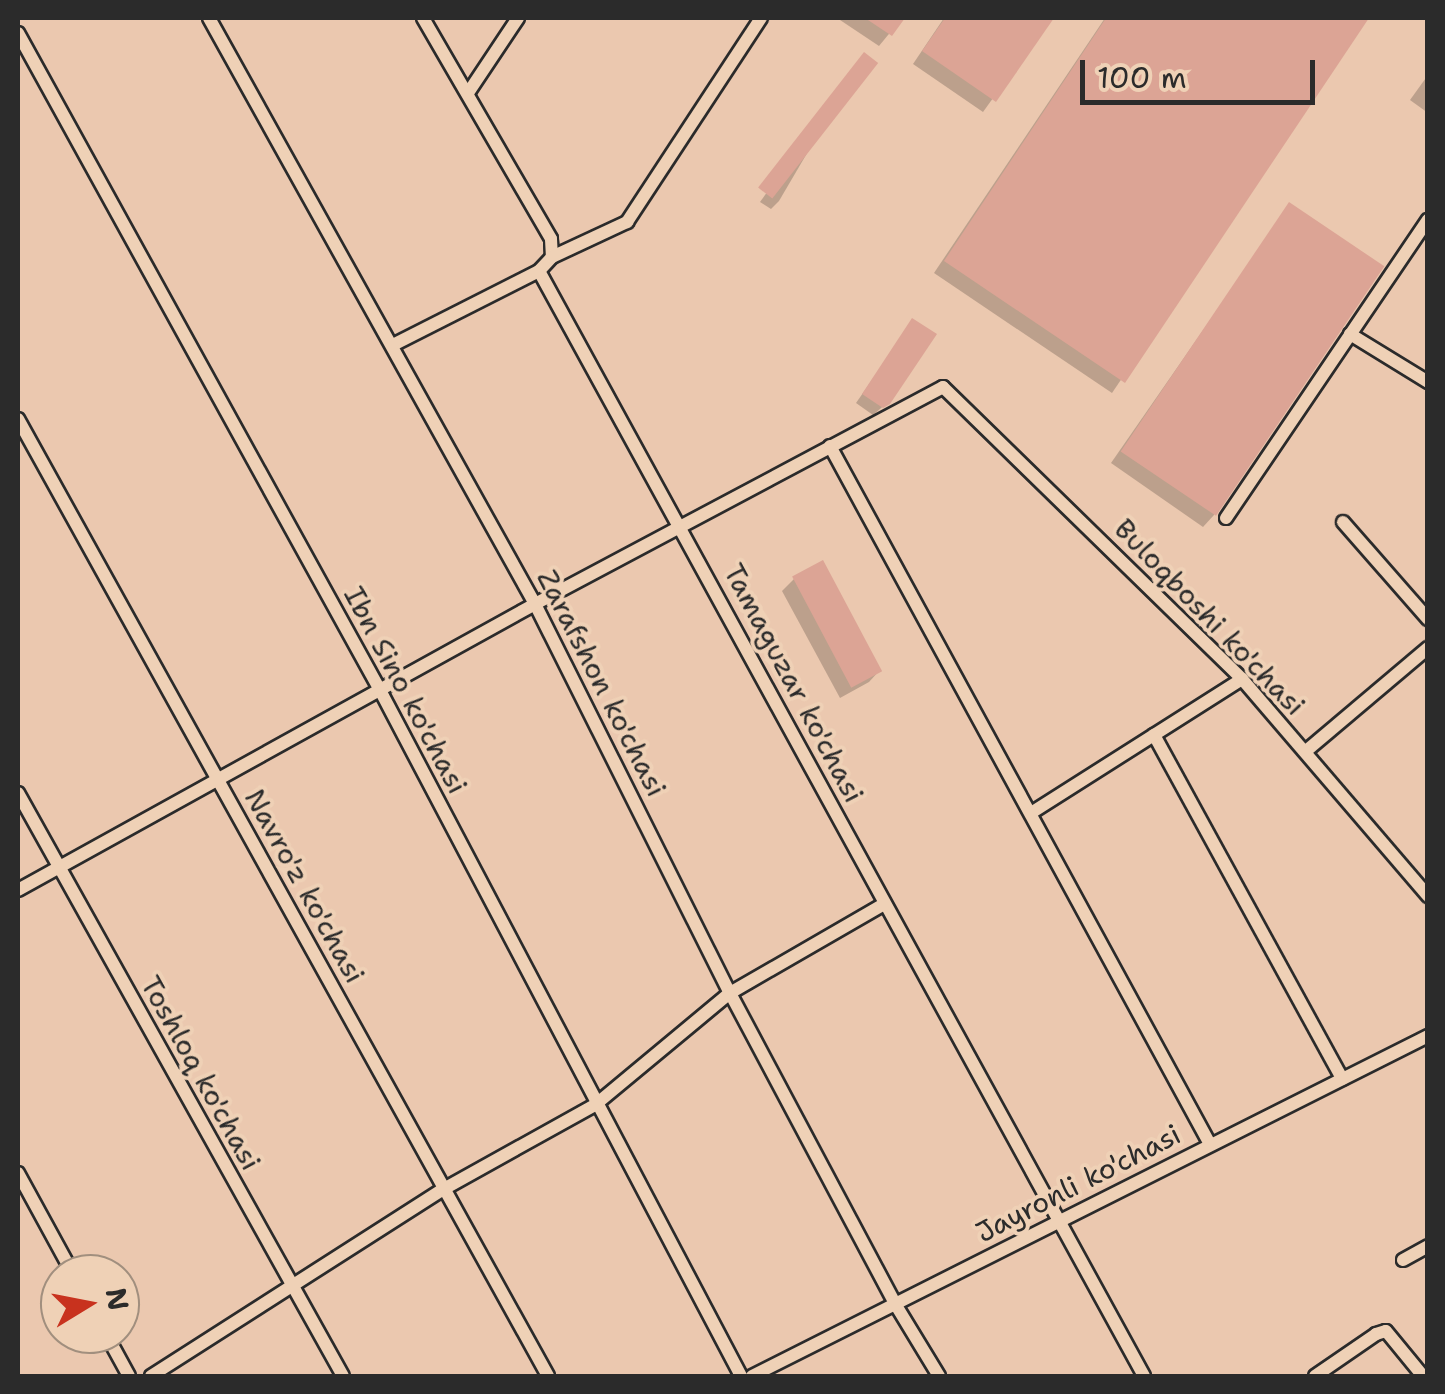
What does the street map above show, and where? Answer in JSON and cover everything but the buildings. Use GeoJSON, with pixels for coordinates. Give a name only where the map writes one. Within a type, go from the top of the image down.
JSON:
{"type":"FeatureCollection","features":[{"type":"Feature","properties":{"kind":"street","name":"Zarafshon ko'chasi"},"geometry":{"type":"LineString","coordinates":[[209,18],[535,604],[730,993],[894,1302],[938,1376]]}},
{"type":"Feature","properties":{"kind":"street"},"geometry":{"type":"LineString","coordinates":[[423,18],[550,239],[552,257]]}},
{"type":"Feature","properties":{"kind":"street"},"geometry":{"type":"LineString","coordinates":[[468,93],[518,18]]}},
{"type":"Feature","properties":{"kind":"street"},"geometry":{"type":"LineString","coordinates":[[393,345],[539,272],[552,257],[627,222],[761,18]]}},
{"type":"Feature","properties":{"kind":"street","name":"Ibn Sino ko'chasi"},"geometry":{"type":"LineString","coordinates":[[18,32],[381,692],[741,1376]]}},
{"type":"Feature","properties":{"kind":"street"},"geometry":{"type":"LineString","coordinates":[[1226,518],[1428,220]]}},
{"type":"Feature","properties":{"kind":"street","name":"Tamaguzar ko'chasi"},"geometry":{"type":"LineString","coordinates":[[539,272],[1144,1376]]}},
{"type":"Feature","properties":{"kind":"street"},"geometry":{"type":"LineString","coordinates":[[1350,334],[1428,382]]}},
{"type":"Feature","properties":{"kind":"street","name":"Buloqboshi ko'chasi"},"geometry":{"type":"LineString","coordinates":[[830,446],[943,387],[1242,679],[1428,896]]}},
{"type":"Feature","properties":{"kind":"street","name":"Navro'z ko'chasi"},"geometry":{"type":"LineString","coordinates":[[18,419],[548,1376]]}},
{"type":"Feature","properties":{"kind":"street"},"geometry":{"type":"LineString","coordinates":[[18,890],[830,446],[1210,1144]]}},
{"type":"Feature","properties":{"kind":"street"},"geometry":{"type":"LineString","coordinates":[[1343,522],[1428,619]]}},
{"type":"Feature","properties":{"kind":"street"},"geometry":{"type":"LineString","coordinates":[[1306,752],[1428,648]]}},
{"type":"Feature","properties":{"kind":"street"},"geometry":{"type":"LineString","coordinates":[[1031,813],[1242,679]]}},
{"type":"Feature","properties":{"kind":"street"},"geometry":{"type":"LineString","coordinates":[[1154,735],[1342,1079]]}},
{"type":"Feature","properties":{"kind":"street","name":"Toshloq ko'chasi"},"geometry":{"type":"LineString","coordinates":[[18,793],[342,1376]]}},
{"type":"Feature","properties":{"kind":"street"},"geometry":{"type":"LineString","coordinates":[[151,1376],[442,1190],[596,1105],[730,993],[884,904]]}},
{"type":"Feature","properties":{"kind":"street","name":"Jayronli ko'chasi"},"geometry":{"type":"LineString","coordinates":[[752,1376],[1428,1036]]}},
{"type":"Feature","properties":{"kind":"street"},"geometry":{"type":"LineString","coordinates":[[18,1173],[62,1254]]}},
{"type":"Feature","properties":{"kind":"street"},"geometry":{"type":"LineString","coordinates":[[1403,1260],[1428,1246]]}},
{"type":"Feature","properties":{"kind":"street"},"geometry":{"type":"LineString","coordinates":[[1315,1376],[1386,1331],[1422,1376]]}},
{"type":"Feature","properties":{"kind":"street"},"geometry":{"type":"LineString","coordinates":[[117,1354],[130,1376]]}}]}
